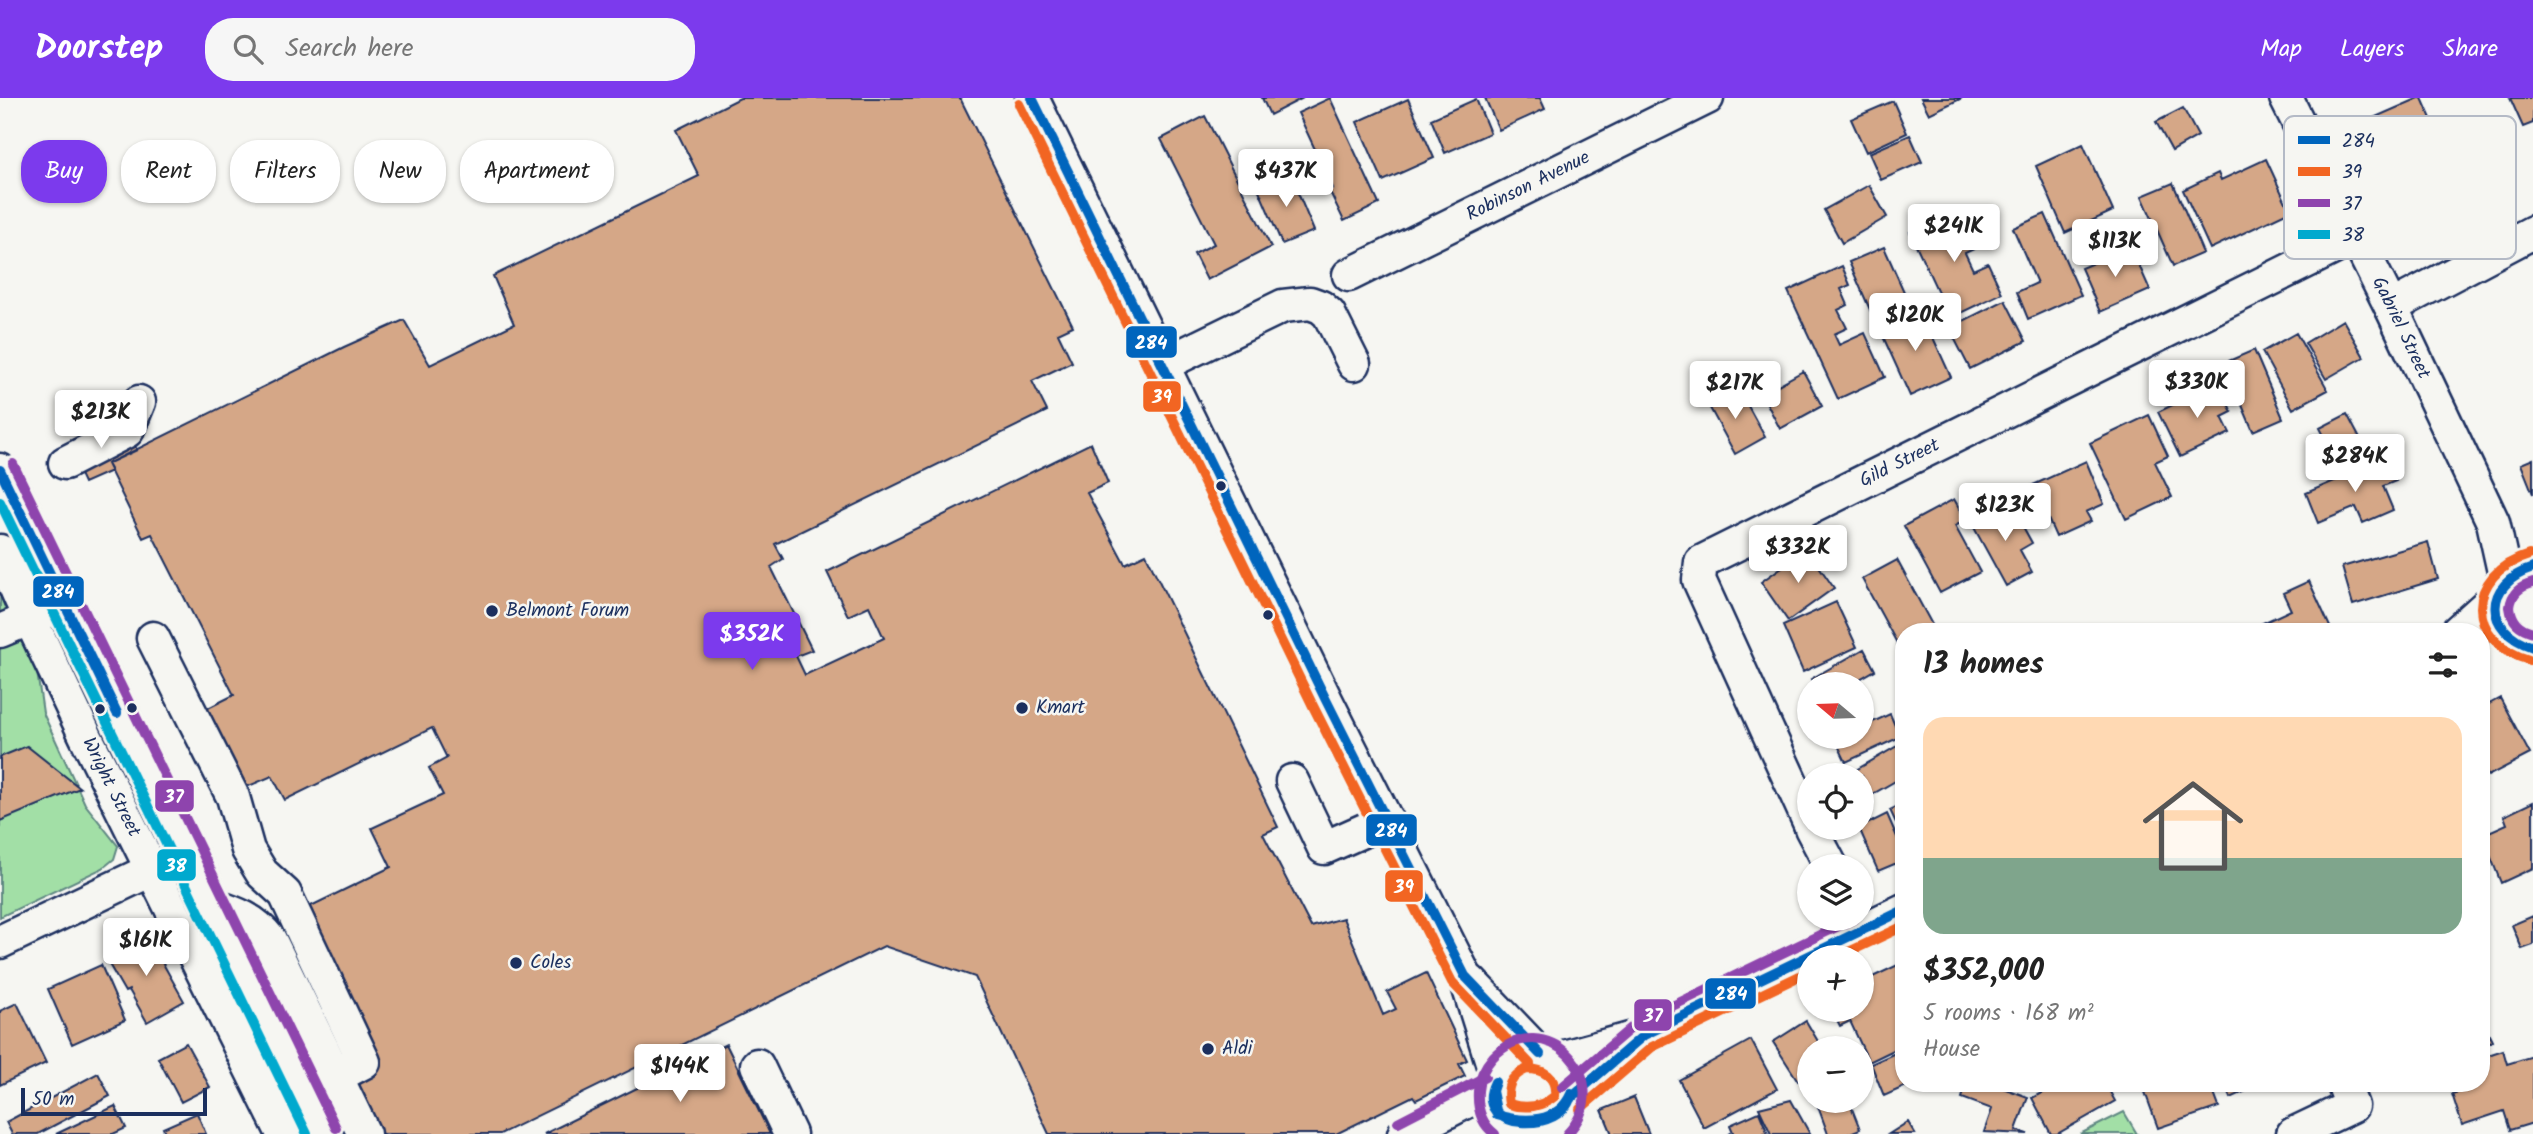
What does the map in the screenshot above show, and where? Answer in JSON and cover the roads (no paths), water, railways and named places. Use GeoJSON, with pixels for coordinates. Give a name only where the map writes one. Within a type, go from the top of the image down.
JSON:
{"type":"FeatureCollection","features":[{"type":"Feature","properties":{"kind":"street"},"geometry":{"type":"LineString","coordinates":[[1032,98],[1465,976],[1493,1082],[1492,1102],[1497,1115],[1498,1130],[1526,1134],[1548,1131],[1572,1112],[1644,1035]]}},
{"type":"Feature","properties":{"kind":"street","name":"Robinson Avenue"},"geometry":{"type":"LineString","coordinates":[[1349,275],[1707,98]]}},
{"type":"Feature","properties":{"kind":"street","name":"Gabriel Street"},"geometry":{"type":"LineString","coordinates":[[2286,98],[2295,116]]}},
{"type":"Feature","properties":{"kind":"street"},"geometry":{"type":"LineString","coordinates":[[2516,241],[2533,232]]}},
{"type":"Feature","properties":{"kind":"street","name":"Gild Street"},"geometry":{"type":"LineString","coordinates":[[1797,797],[1699,580],[1701,562],[2312,259]]}},
{"type":"Feature","properties":{"kind":"street","name":"Gabriel Street"},"geometry":{"type":"LineString","coordinates":[[2365,259],[2391,307],[2517,578]]}},
{"type":"Feature","properties":{"kind":"street"},"geometry":{"type":"LineString","coordinates":[[2391,307],[2482,259]]}},
{"type":"Feature","properties":{"kind":"street"},"geometry":{"type":"LineString","coordinates":[[1164,365],[1283,306],[1310,303],[1329,314],[1354,364]]}},
{"type":"Feature","properties":{"kind":"street"},"geometry":{"type":"LineString","coordinates":[[65,463],[127,431],[139,402]]}},
{"type":"Feature","properties":{"kind":"street","name":"Wright Street"},"geometry":{"type":"LineString","coordinates":[[0,470],[212,905],[316,1087],[323,1134]]}},
{"type":"Feature","properties":{"kind":"street","name":"Wright Street"},"geometry":{"type":"LineString","coordinates":[[0,551],[17,610],[285,1134]]}},
{"type":"Feature","properties":{"kind":"street"},"geometry":{"type":"LineString","coordinates":[[2467,623],[2517,578]]}},
{"type":"Feature","properties":{"kind":"street"},"geometry":{"type":"LineString","coordinates":[[2508,644],[2497,620],[2517,578]]}},
{"type":"Feature","properties":{"kind":"street"},"geometry":{"type":"LineString","coordinates":[[0,631],[17,610],[60,593]]}},
{"type":"Feature","properties":{"kind":"street"},"geometry":{"type":"LineString","coordinates":[[153,638],[233,797],[248,850],[262,873],[285,894],[364,1062],[316,1087],[294,1111],[285,1134]]}},
{"type":"Feature","properties":{"kind":"street"},"geometry":{"type":"LineString","coordinates":[[1292,781],[1324,848],[1387,820]]}},
{"type":"Feature","properties":{"kind":"street"},"geometry":{"type":"LineString","coordinates":[[0,942],[187,853]]}},
{"type":"Feature","properties":{"kind":"street"},"geometry":{"type":"LineString","coordinates":[[212,905],[245,916],[260,927],[277,953],[364,1134]]}},
{"type":"Feature","properties":{"kind":"street"},"geometry":{"type":"LineString","coordinates":[[1874,920],[1895,913]]}},
{"type":"Feature","properties":{"kind":"street"},"geometry":{"type":"LineString","coordinates":[[1404,1134],[1493,1082],[1503,1065],[1515,1057],[1527,1054],[1547,1057],[1644,1035],[1847,931]]}},
{"type":"Feature","properties":{"kind":"street"},"geometry":{"type":"LineString","coordinates":[[1465,976],[1568,1077],[1572,1112]]}},
{"type":"Feature","properties":{"kind":"street"},"geometry":{"type":"LineString","coordinates":[[757,1065],[790,1134]]}},
{"type":"Feature","properties":{"kind":"street"},"geometry":{"type":"LineString","coordinates":[[2294,1134],[2352,1106],[2347,1092]]}},
{"type":"Feature","properties":{"kind":"place","name":"Belmont Forum"},"geometry":{"type":"Point","coordinates":[492,611]}},
{"type":"Feature","properties":{"kind":"place","name":"Kmart"},"geometry":{"type":"Point","coordinates":[1022,708]}},
{"type":"Feature","properties":{"kind":"place","name":"Coles"},"geometry":{"type":"Point","coordinates":[516,963]}},
{"type":"Feature","properties":{"kind":"place","name":"Aldi"},"geometry":{"type":"Point","coordinates":[1208,1049]}}]}
